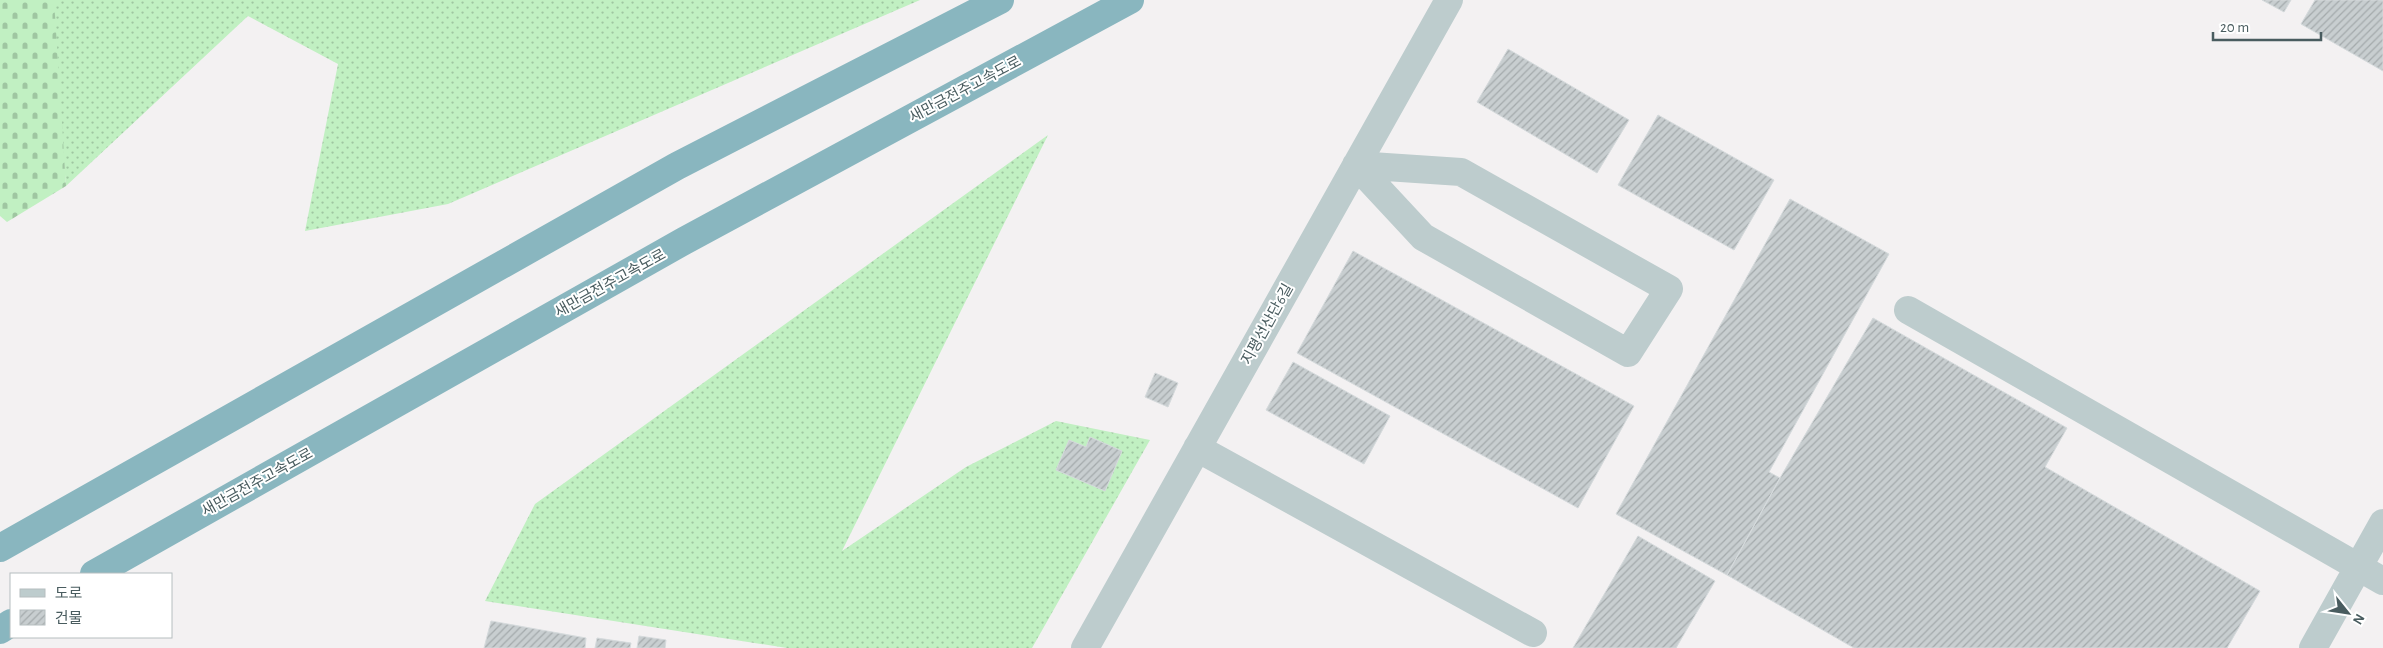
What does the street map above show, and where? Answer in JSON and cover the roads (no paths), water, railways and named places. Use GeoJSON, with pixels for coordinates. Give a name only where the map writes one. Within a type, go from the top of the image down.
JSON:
{"type":"FeatureCollection","features":[{"type":"Feature","properties":{"kind":"highway"},"geometry":{"type":"LineString","coordinates":[[0,548],[677,166],[1000,0]]}},
{"type":"Feature","properties":{"kind":"highway","name":"새만금전주고속도로"},"geometry":{"type":"LineString","coordinates":[[96,573],[684,241],[1130,0]]}},
{"type":"Feature","properties":{"kind":"street","name":"지평선산단6길"},"geometry":{"type":"LineString","coordinates":[[1085,648],[1449,0]]}},
{"type":"Feature","properties":{"kind":"street"},"geometry":{"type":"LineString","coordinates":[[1356,166],[1461,172],[1669,289],[1628,353],[1423,237],[1356,166]]}},
{"type":"Feature","properties":{"kind":"street"},"geometry":{"type":"LineString","coordinates":[[1908,310],[2383,581]]}},
{"type":"Feature","properties":{"kind":"street"},"geometry":{"type":"LineString","coordinates":[[1197,448],[1533,633]]}},
{"type":"Feature","properties":{"kind":"street"},"geometry":{"type":"LineString","coordinates":[[2314,648],[2383,523]]}}]}
